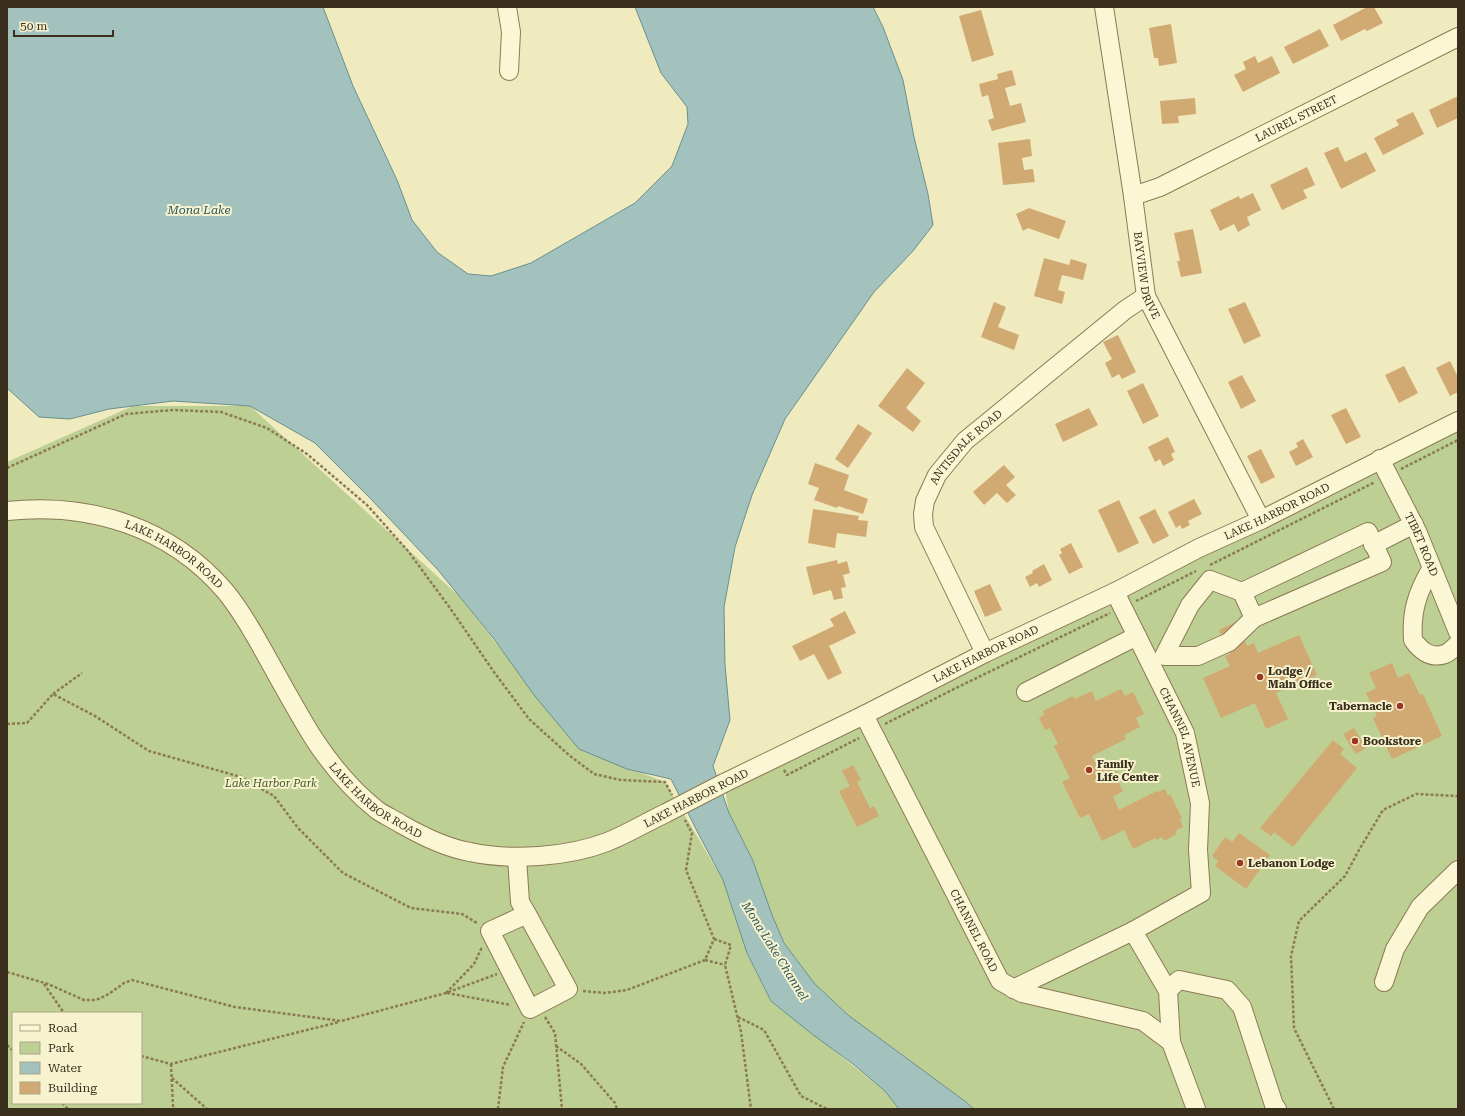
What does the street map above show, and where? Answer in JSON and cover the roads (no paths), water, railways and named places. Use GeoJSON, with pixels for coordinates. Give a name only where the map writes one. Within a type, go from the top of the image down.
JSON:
{"type":"FeatureCollection","features":[{"type":"Feature","properties":{"kind":"street"},"geometry":{"type":"LineString","coordinates":[[507,7],[511,32],[509,72]]}},
{"type":"Feature","properties":{"kind":"street","name":"BAYVIEW DRIVE"},"geometry":{"type":"LineString","coordinates":[[1104,7],[1133,196],[1146,296],[1261,520]]}},
{"type":"Feature","properties":{"kind":"street","name":"LAUREL STREET"},"geometry":{"type":"LineString","coordinates":[[1133,196],[1160,187],[1458,37]]}},
{"type":"Feature","properties":{"kind":"street","name":"ANTISDALE ROAD"},"geometry":{"type":"LineString","coordinates":[[985,653],[924,527],[923,514],[925,501],[937,475],[965,441],[1125,310],[1146,296]]}},
{"type":"Feature","properties":{"kind":"street","name":"LAKE HARBOR ROAD"},"geometry":{"type":"LineString","coordinates":[[7,511],[59,509],[106,516],[141,529],[172,546],[202,568],[226,592],[250,627],[315,740],[342,777],[378,811],[425,837],[468,852],[517,858],[568,852],[607,842],[864,715],[985,653],[1115,592],[1199,548],[1261,520],[1458,421]]}},
{"type":"Feature","properties":{"kind":"street","name":"TIBET ROAD"},"geometry":{"type":"LineString","coordinates":[[1380,459],[1414,524],[1431,569],[1458,632]]}},
{"type":"Feature","properties":{"kind":"street"},"geometry":{"type":"LineString","coordinates":[[1374,544],[1414,524]]}},
{"type":"Feature","properties":{"kind":"street"},"geometry":{"type":"LineString","coordinates":[[1157,659],[1198,656],[1229,642],[1254,618],[1382,562],[1368,532],[1242,592]]}},
{"type":"Feature","properties":{"kind":"street"},"geometry":{"type":"LineString","coordinates":[[1431,569],[1421,586],[1413,613],[1413,640],[1425,653],[1434,655],[1446,654],[1458,644]]}},
{"type":"Feature","properties":{"kind":"street"},"geometry":{"type":"LineString","coordinates":[[1157,659],[1190,605],[1210,580],[1242,592],[1254,618]]}},
{"type":"Feature","properties":{"kind":"street","name":"CHANNEL AVENUE"},"geometry":{"type":"LineString","coordinates":[[1115,592],[1137,636],[1157,659],[1185,734],[1200,803],[1198,850],[1201,893],[1133,931]]}},
{"type":"Feature","properties":{"kind":"street"},"geometry":{"type":"LineString","coordinates":[[1026,692],[1137,636]]}},
{"type":"Feature","properties":{"kind":"street","name":"CHANNEL ROAD"},"geometry":{"type":"LineString","coordinates":[[864,715],[1000,981],[1022,993],[1143,1021],[1171,1042]]}},
{"type":"Feature","properties":{"kind":"street"},"geometry":{"type":"LineString","coordinates":[[517,858],[520,902],[527,914],[568,989],[533,1007],[510,969],[490,931],[527,914]]}},
{"type":"Feature","properties":{"kind":"street"},"geometry":{"type":"LineString","coordinates":[[1384,982],[1395,949],[1420,907],[1458,870]]}},
{"type":"Feature","properties":{"kind":"street"},"geometry":{"type":"LineString","coordinates":[[1013,989],[1133,931],[1168,990],[1171,1042],[1196,1109]]}},
{"type":"Feature","properties":{"kind":"street"},"geometry":{"type":"LineString","coordinates":[[1168,990],[1179,980],[1227,990],[1242,1008],[1274,1105],[1277,1109]]}},
{"type":"Feature","properties":{"kind":"water","name":"Mona Lake"},"geometry":{"type":"Polygon","coordinates":[[[7,7],[323,7],[353,86],[397,180],[412,220],[437,252],[468,274],[491,276],[531,263],[635,203],[672,166],[688,124],[687,107],[661,73],[635,7],[873,7],[883,27],[903,80],[914,137],[928,194],[933,225],[913,251],[874,292],[785,419],[752,495],[735,547],[724,607],[725,665],[730,720],[713,766],[729,813],[753,861],[772,915],[784,943],[814,983],[848,1015],[974,1109],[899,1109],[885,1091],[853,1064],[771,1001],[747,953],[723,880],[671,779],[627,769],[579,749],[534,695],[494,639],[438,570],[369,497],[315,443],[250,406],[173,401],[109,409],[70,419],[39,417],[7,388],[7,7]]]}},
{"type":"Feature","properties":{"kind":"place","name":"Lodge / Main Office"},"geometry":{"type":"Point","coordinates":[1260,677]}},
{"type":"Feature","properties":{"kind":"place","name":"Tabernacle"},"geometry":{"type":"Point","coordinates":[1400,706]}},
{"type":"Feature","properties":{"kind":"place","name":"Bookstore"},"geometry":{"type":"Point","coordinates":[1355,741]}},
{"type":"Feature","properties":{"kind":"place","name":"Family Life Center"},"geometry":{"type":"Point","coordinates":[1089,770]}},
{"type":"Feature","properties":{"kind":"place","name":"Lebanon Lodge"},"geometry":{"type":"Point","coordinates":[1240,863]}},
{"type":"Feature","properties":{"kind":"park label","name":"Lake Harbor Park"},"geometry":{"type":"Point","coordinates":[271,783]}},
{"type":"Feature","properties":{"kind":"water label","name":"Mona Lake Channel"},"geometry":{"type":"Point","coordinates":[775,951]}}]}
